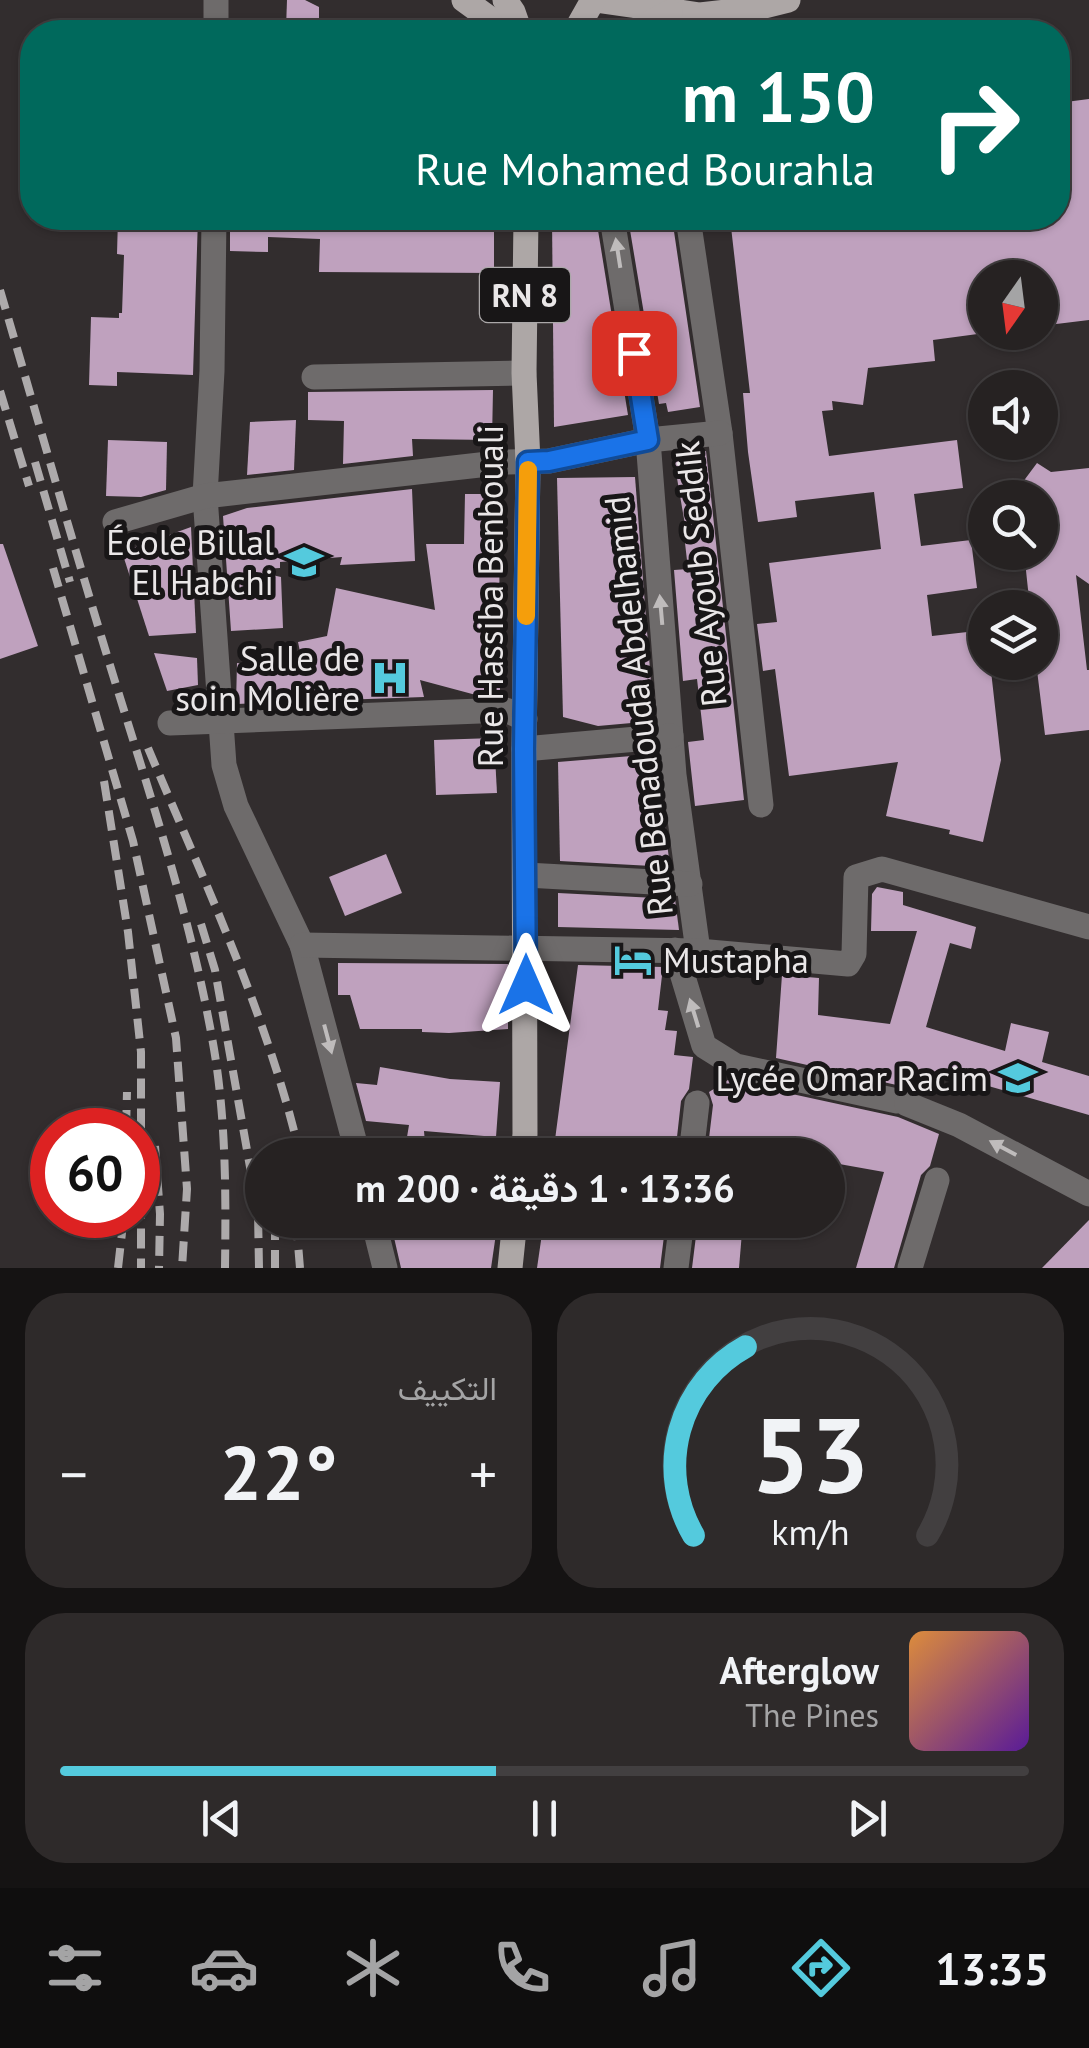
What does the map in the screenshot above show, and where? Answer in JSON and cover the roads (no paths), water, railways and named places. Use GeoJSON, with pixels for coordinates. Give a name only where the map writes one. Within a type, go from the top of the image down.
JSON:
{"type":"FeatureCollection","features":[{"type":"Feature","properties":{"kind":"main road"},"geometry":{"type":"LineString","coordinates":[[464,0],[492,20]]}},
{"type":"Feature","properties":{"kind":"main road"},"geometry":{"type":"LineString","coordinates":[[594,0],[662,20]]}},
{"type":"Feature","properties":{"kind":"main road"},"geometry":{"type":"LineString","coordinates":[[678,20],[788,0]]}},
{"type":"Feature","properties":{"kind":"main road","name":"Rue Hassiba Benbouali"},"geometry":{"type":"LineString","coordinates":[[524,1138],[526,230]]}},
{"type":"Feature","properties":{"kind":"main road"},"geometry":{"type":"LineString","coordinates":[[510,1268],[513,1238]]}},
{"type":"Feature","properties":{"kind":"street"},"geometry":{"type":"LineString","coordinates":[[214,230],[205,496],[227,783],[302,945],[353,1138]]}},
{"type":"Feature","properties":{"kind":"street","name":"Rue Benadouda Abdelhamid"},"geometry":{"type":"LineString","coordinates":[[614,230],[648,440],[674,775],[690,884],[687,950],[704,1046],[736,1066],[902,1102],[959,1125],[1089,1194]]}},
{"type":"Feature","properties":{"kind":"street","name":"Rue Ayoub Seddik"},"geometry":{"type":"LineString","coordinates":[[690,230],[720,433],[760,805]]}},
{"type":"Feature","properties":{"kind":"street"},"geometry":{"type":"LineString","coordinates":[[314,378],[524,373]]}},
{"type":"Feature","properties":{"kind":"street"},"geometry":{"type":"LineString","coordinates":[[115,522],[205,496],[549,461],[648,440],[720,433]]}},
{"type":"Feature","properties":{"kind":"street"},"geometry":{"type":"LineString","coordinates":[[170,723],[506,710],[524,719]]}},
{"type":"Feature","properties":{"kind":"street"},"geometry":{"type":"LineString","coordinates":[[524,749],[672,736]]}},
{"type":"Feature","properties":{"kind":"street"},"geometry":{"type":"LineString","coordinates":[[302,945],[687,950],[848,964],[854,954],[856,877],[882,870],[1089,928]]}},
{"type":"Feature","properties":{"kind":"street"},"geometry":{"type":"LineString","coordinates":[[526,875],[690,884]]}},
{"type":"Feature","properties":{"kind":"street"},"geometry":{"type":"LineString","coordinates":[[693,1138],[698,1103]]}},
{"type":"Feature","properties":{"kind":"street"},"geometry":{"type":"LineString","coordinates":[[910,1268],[937,1180]]}},
{"type":"Feature","properties":{"kind":"street"},"geometry":{"type":"LineString","coordinates":[[378,1238],[385,1268]]}},
{"type":"Feature","properties":{"kind":"street"},"geometry":{"type":"LineString","coordinates":[[676,1268],[680,1238]]}},
{"type":"Feature","properties":{"kind":"railway"},"geometry":{"type":"LineString","coordinates":[[0,290],[164,842],[204,997],[221,1103],[225,1268]]}},
{"type":"Feature","properties":{"kind":"railway"},"geometry":{"type":"LineString","coordinates":[[0,391],[29,486]]}},
{"type":"Feature","properties":{"kind":"railway"},"geometry":{"type":"LineString","coordinates":[[35,462],[70,582]]}},
{"type":"Feature","properties":{"kind":"railway"},"geometry":{"type":"LineString","coordinates":[[53,568],[133,841],[176,1038],[187,1189],[182,1268]]}},
{"type":"Feature","properties":{"kind":"railway"},"geometry":{"type":"LineString","coordinates":[[148,748],[252,999],[296,1138]]}},
{"type":"Feature","properties":{"kind":"railway"},"geometry":{"type":"LineString","coordinates":[[104,781],[128,932],[141,1052],[141,1268]]}},
{"type":"Feature","properties":{"kind":"railway"},"geometry":{"type":"LineString","coordinates":[[201,924],[215,970],[258,1212],[259,1268]]}},
{"type":"Feature","properties":{"kind":"railway"},"geometry":{"type":"LineString","coordinates":[[127,1092],[127,1108]]}},
{"type":"Feature","properties":{"kind":"railway"},"geometry":{"type":"LineString","coordinates":[[118,1268],[121,1238]]}},
{"type":"Feature","properties":{"kind":"railway"},"geometry":{"type":"LineString","coordinates":[[159,1268],[160,1238]]}},
{"type":"Feature","properties":{"kind":"railway"},"geometry":{"type":"LineString","coordinates":[[275,1238],[275,1268]]}},
{"type":"Feature","properties":{"kind":"railway"},"geometry":{"type":"LineString","coordinates":[[298,1238],[300,1268]]}},
{"type":"Feature","properties":{"kind":"place","name":"École Billal El Habchi"},"geometry":{"type":"Point","coordinates":[304,562]}},
{"type":"Feature","properties":{"kind":"place","name":"Salle de soin Molière"},"geometry":{"type":"Point","coordinates":[390,678]}},
{"type":"Feature","properties":{"kind":"place","name":"Mustapha"},"geometry":{"type":"Point","coordinates":[633,960]}},
{"type":"Feature","properties":{"kind":"place","name":"Lycée Omar Racim"},"geometry":{"type":"Point","coordinates":[1018,1078]}}]}
